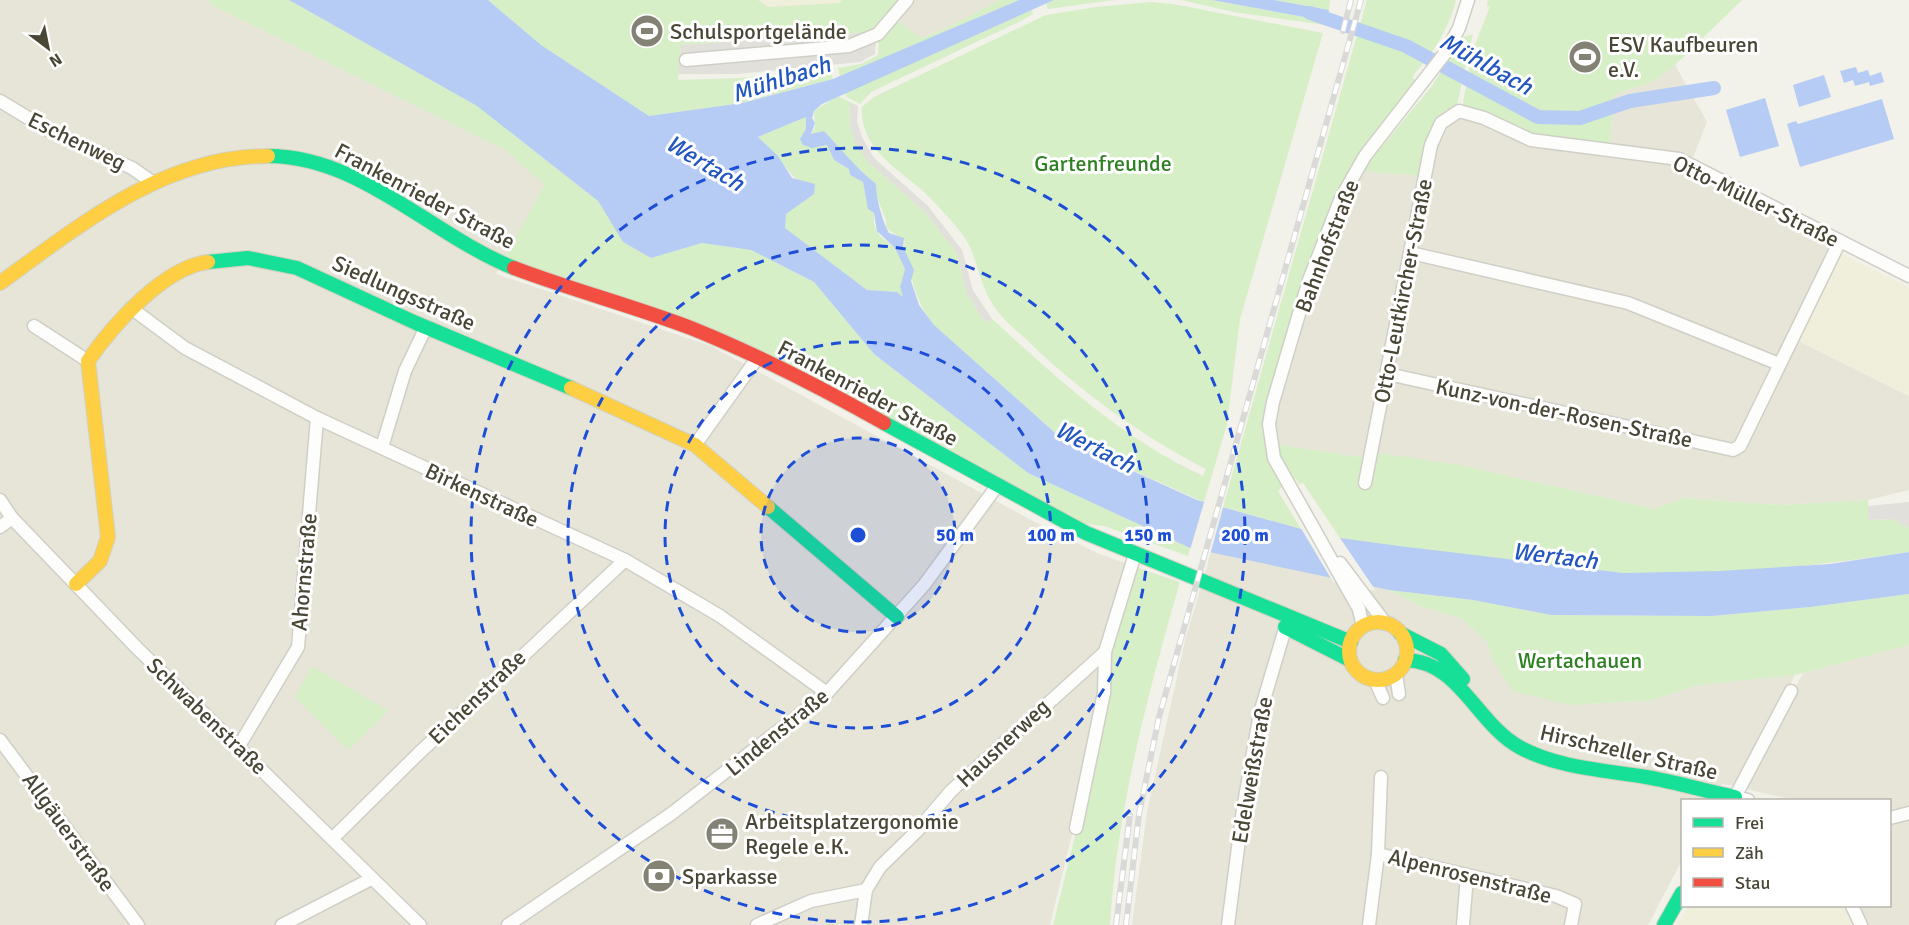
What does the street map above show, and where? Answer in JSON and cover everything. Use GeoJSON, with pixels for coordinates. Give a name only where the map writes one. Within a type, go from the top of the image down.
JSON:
{"type":"FeatureCollection","features":[{"type":"Feature","properties":{"kind":"street"},"geometry":{"type":"LineString","coordinates":[[686,60],[849,46],[878,34],[907,0]]}},
{"type":"Feature","properties":{"kind":"street","name":"Bahnhofstraße"},"geometry":{"type":"LineString","coordinates":[[1306,516],[1274,458],[1269,424],[1273,402],[1309,280],[1341,198],[1357,169],[1446,52],[1459,28],[1468,0]]}},
{"type":"Feature","properties":{"kind":"street","name":"Eschenweg"},"geometry":{"type":"LineString","coordinates":[[0,101],[48,130],[132,168],[152,182]]}},
{"type":"Feature","properties":{"kind":"street","name":"Otto-Müller-Straße"},"geometry":{"type":"LineString","coordinates":[[1459,111],[1484,118],[1531,140],[1679,159],[1909,276]]}},
{"type":"Feature","properties":{"kind":"street","name":"Otto-Leutkircher-Straße"},"geometry":{"type":"LineString","coordinates":[[1365,483],[1431,145],[1441,123],[1459,111]]}},
{"type":"Feature","properties":{"kind":"street","name":"Frankenrieder Straße"},"geometry":{"type":"LineString","coordinates":[[0,283],[98,213],[152,182],[187,168],[222,159],[288,156],[308,159],[331,167],[500,263],[632,306],[758,357],[997,486]]}},
{"type":"Feature","properties":{"kind":"street"},"geometry":{"type":"LineString","coordinates":[[1411,253],[1629,303],[1779,364],[1840,241]]}},
{"type":"Feature","properties":{"kind":"street","name":"Siedlungsstraße"},"geometry":{"type":"LineString","coordinates":[[88,361],[107,333],[131,308],[165,281],[202,263],[248,258],[297,268],[426,327],[594,398],[695,445],[897,616]]}},
{"type":"Feature","properties":{"kind":"street","name":"Birkenstraße"},"geometry":{"type":"LineString","coordinates":[[131,308],[185,348],[317,418],[625,560],[720,616],[827,693]]}},
{"type":"Feature","properties":{"kind":"street"},"geometry":{"type":"LineString","coordinates":[[34,326],[88,361],[108,537],[100,561],[76,584]]}},
{"type":"Feature","properties":{"kind":"street"},"geometry":{"type":"LineString","coordinates":[[382,447],[405,371],[426,327]]}},
{"type":"Feature","properties":{"kind":"street"},"geometry":{"type":"LineString","coordinates":[[695,445],[758,357]]}},
{"type":"Feature","properties":{"kind":"street","name":"Kunz-von-der-Rosen-Straße"},"geometry":{"type":"LineString","coordinates":[[1388,374],[1733,450],[1740,446],[1779,364]]}},
{"type":"Feature","properties":{"kind":"street","name":"Ahornstraße"},"geometry":{"type":"LineString","coordinates":[[239,746],[298,647],[317,418]]}},
{"type":"Feature","properties":{"kind":"street"},"geometry":{"type":"LineString","coordinates":[[997,486],[1077,529],[1232,592],[1287,623],[1322,639],[1350,660],[1357,671],[1375,680],[1383,698]]}},
{"type":"Feature","properties":{"kind":"street","name":"Lindenstraße"},"geometry":{"type":"LineString","coordinates":[[508,925],[671,814],[827,693],[924,585],[997,486]]}},
{"type":"Feature","properties":{"kind":"street","name":"Schwabenstraße"},"geometry":{"type":"LineString","coordinates":[[0,500],[12,518],[137,648],[420,925]]}},
{"type":"Feature","properties":{"kind":"street"},"geometry":{"type":"LineString","coordinates":[[1306,516],[1386,624],[1400,633],[1406,646],[1405,660],[1396,674],[1375,680]]}},
{"type":"Feature","properties":{"kind":"street"},"geometry":{"type":"LineString","coordinates":[[1306,516],[1359,609],[1363,627]]}},
{"type":"Feature","properties":{"kind":"street"},"geometry":{"type":"LineString","coordinates":[[0,527],[12,518]]}},
{"type":"Feature","properties":{"kind":"street"},"geometry":{"type":"LineString","coordinates":[[1076,828],[1104,693],[1104,652],[1135,554]]}},
{"type":"Feature","properties":{"kind":"street","name":"Eichenstraße"},"geometry":{"type":"LineString","coordinates":[[333,838],[424,747],[625,560]]}},
{"type":"Feature","properties":{"kind":"street","name":"Edelweißstraße"},"geometry":{"type":"LineString","coordinates":[[1228,925],[1243,809],[1260,713],[1287,623]]}},
{"type":"Feature","properties":{"kind":"street"},"geometry":{"type":"LineString","coordinates":[[1350,660],[1351,642],[1363,627],[1386,624]]}},
{"type":"Feature","properties":{"kind":"street","name":"Hirschzeller Straße"},"geometry":{"type":"LineString","coordinates":[[1400,633],[1439,659],[1477,712],[1504,738],[1535,754],[1589,769],[1646,777],[1739,799]]}},
{"type":"Feature","properties":{"kind":"street"},"geometry":{"type":"LineString","coordinates":[[1322,639],[1351,642]]}},
{"type":"Feature","properties":{"kind":"street","name":"Hausnerweg"},"geometry":{"type":"LineString","coordinates":[[861,925],[866,890],[880,867],[917,831],[951,791],[1104,652]]}},
{"type":"Feature","properties":{"kind":"street"},"geometry":{"type":"LineString","coordinates":[[1405,660],[1439,659]]}},
{"type":"Feature","properties":{"kind":"street"},"geometry":{"type":"LineString","coordinates":[[1396,674],[1400,694]]}},
{"type":"Feature","properties":{"kind":"street"},"geometry":{"type":"LineString","coordinates":[[1739,799],[1791,691]]}},
{"type":"Feature","properties":{"kind":"street","name":"Allgäuerstraße"},"geometry":{"type":"LineString","coordinates":[[0,740],[138,925]]}},
{"type":"Feature","properties":{"kind":"street"},"geometry":{"type":"LineString","coordinates":[[1369,925],[1378,854],[1376,837],[1381,777]]}},
{"type":"Feature","properties":{"kind":"street"},"geometry":{"type":"LineString","coordinates":[[1891,818],[1909,813]]}},
{"type":"Feature","properties":{"kind":"street","name":"Alpenrosenstraße"},"geometry":{"type":"LineString","coordinates":[[1378,854],[1556,896],[1575,904],[1571,925]]}},
{"type":"Feature","properties":{"kind":"street"},"geometry":{"type":"LineString","coordinates":[[1463,925],[1467,876]]}},
{"type":"Feature","properties":{"kind":"street"},"geometry":{"type":"LineString","coordinates":[[282,925],[371,879]]}},
{"type":"Feature","properties":{"kind":"street"},"geometry":{"type":"LineString","coordinates":[[758,925],[811,902],[866,890]]}},
{"type":"Feature","properties":{"kind":"street"},"geometry":{"type":"LineString","coordinates":[[1664,925],[1681,896]]}},
{"type":"Feature","properties":{"kind":"street"},"geometry":{"type":"LineString","coordinates":[[1852,907],[1861,925]]}},
{"type":"Feature","properties":{"kind":"shaded area"},"geometry":{"type":"Polygon","coordinates":[[[0,0],[207,0],[215,7],[507,151],[546,185],[496,274],[711,346],[1033,521],[1099,554],[1128,564],[1078,809],[1050,925],[0,925],[0,0]]]}},
{"type":"Feature","properties":{"kind":"shaded area"},"geometry":{"type":"Polygon","coordinates":[[[758,0],[842,0],[839,3],[767,7],[758,0]]]}},
{"type":"Feature","properties":{"kind":"shaded area"},"geometry":{"type":"Polygon","coordinates":[[[912,0],[999,0],[943,30],[920,38],[896,20],[912,0]]]}},
{"type":"Feature","properties":{"kind":"shaded area"},"geometry":{"type":"Polygon","coordinates":[[[876,32],[875,54],[860,62],[737,74],[678,74],[681,45],[876,32]]]}},
{"type":"Feature","properties":{"kind":"shaded area"},"geometry":{"type":"Polygon","coordinates":[[[1675,65],[1707,122],[1693,157],[1680,152],[1610,146],[1614,94],[1653,82],[1675,65]]]}},
{"type":"Feature","properties":{"kind":"shaded area"},"geometry":{"type":"Polygon","coordinates":[[[850,102],[858,106],[857,121],[862,137],[874,158],[928,206],[962,250],[973,290],[992,319],[986,323],[966,293],[957,253],[924,211],[868,162],[855,142],[850,126],[850,102]]]}},
{"type":"Feature","properties":{"kind":"shaded area"},"geometry":{"type":"Polygon","coordinates":[[[1459,113],[1678,164],[1834,244],[1787,335],[1909,396],[1909,490],[1868,500],[1779,505],[1684,498],[1654,509],[1465,466],[1372,459],[1274,444],[1278,403],[1314,281],[1345,200],[1362,171],[1423,176],[1442,125],[1459,113]]]}},
{"type":"Feature","properties":{"kind":"shaded area"},"geometry":{"type":"Polygon","coordinates":[[[1841,254],[1909,287],[1909,396],[1796,340],[1841,254]]]}},
{"type":"Feature","properties":{"kind":"shaded area"},"geometry":{"type":"Polygon","coordinates":[[[1909,502],[1909,528],[1892,519],[1868,520],[1868,506],[1909,502]]]}},
{"type":"Feature","properties":{"kind":"shaded area"},"geometry":{"type":"Polygon","coordinates":[[[1211,552],[1389,590],[1420,606],[1462,619],[1487,642],[1492,659],[1570,705],[1652,700],[1698,685],[1795,675],[1736,786],[1722,784],[1714,799],[1681,799],[1681,862],[1648,925],[1132,925],[1147,812],[1185,641],[1211,552]]]}},
{"type":"Feature","properties":{"kind":"shaded area"},"geometry":{"type":"Polygon","coordinates":[[[1909,645],[1909,925],[1866,925],[1857,907],[1891,907],[1891,799],[1790,799],[1742,788],[1803,673],[1909,645]]]}},
{"type":"Feature","properties":{"kind":"shaded area"},"geometry":{"type":"Polygon","coordinates":[[[1687,907],[1850,907],[1858,925],[1677,925],[1687,907]]]}},
{"type":"Feature","properties":{"kind":"green space"},"geometry":{"type":"Polygon","coordinates":[[[207,0],[289,0],[477,106],[598,201],[623,242],[651,258],[702,243],[751,250],[814,282],[874,354],[1028,473],[1190,548],[1188,556],[1104,526],[1078,523],[849,398],[505,257],[545,185],[507,151],[215,7],[207,0]]]}},
{"type":"Feature","properties":{"kind":"green space"},"geometry":{"type":"Polygon","coordinates":[[[488,0],[758,0],[768,7],[839,3],[842,0],[902,0],[876,32],[681,45],[678,80],[740,78],[830,68],[833,79],[742,103],[649,116],[541,45],[488,0]]]}},
{"type":"Feature","properties":{"kind":"green space"},"geometry":{"type":"Polygon","coordinates":[[[999,0],[1019,0],[840,77],[838,68],[861,64],[878,55],[879,37],[896,20],[921,38],[943,30],[999,0]]]}},
{"type":"Feature","properties":{"kind":"green space"},"geometry":{"type":"Polygon","coordinates":[[[1054,0],[1114,0],[1048,9],[1046,4],[1054,0]]]}},
{"type":"Feature","properties":{"kind":"green space"},"geometry":{"type":"Polygon","coordinates":[[[1181,0],[1212,0],[1326,21],[1325,25],[1234,12],[1181,0]]]}},
{"type":"Feature","properties":{"kind":"green space"},"geometry":{"type":"Polygon","coordinates":[[[1274,0],[1330,0],[1329,10],[1274,0]]]}},
{"type":"Feature","properties":{"kind":"green space"},"geometry":{"type":"Polygon","coordinates":[[[1367,0],[1456,0],[1449,22],[1439,41],[1412,77],[1417,82],[1361,153],[1280,362],[1271,460],[1283,486],[1278,491],[1301,529],[1223,507],[1367,0]]]}},
{"type":"Feature","properties":{"kind":"green space","name":"ESV Kaufbeuren e.V."},"geometry":{"type":"Polygon","coordinates":[[[1488,0],[1742,0],[1675,65],[1653,82],[1614,94],[1610,146],[1532,136],[1462,108],[1473,50],[1490,6],[1487,7],[1488,0]]]}},
{"type":"Feature","properties":{"kind":"green space","name":"Gartenfreunde"},"geometry":{"type":"Polygon","coordinates":[[[1151,2],[1173,4],[1323,33],[1240,319],[1227,424],[1204,502],[1062,439],[934,325],[924,311],[915,289],[905,250],[905,241],[886,228],[886,220],[870,179],[837,148],[824,131],[811,135],[815,127],[814,111],[838,96],[850,102],[850,126],[868,162],[924,211],[957,253],[966,293],[986,323],[992,319],[1041,364],[1118,425],[1173,461],[1203,476],[1206,469],[1137,429],[1095,399],[1007,322],[993,305],[970,247],[963,236],[925,193],[877,151],[863,124],[862,107],[874,97],[1046,15],[1151,2]]]}},
{"type":"Feature","properties":{"kind":"green space"},"geometry":{"type":"Polygon","coordinates":[[[1032,10],[1033,14],[1023,20],[871,92],[860,104],[847,97],[845,92],[1032,10]]]}},
{"type":"Feature","properties":{"kind":"green space"},"geometry":{"type":"Polygon","coordinates":[[[1473,34],[1456,109],[1438,121],[1423,176],[1362,171],[1432,86],[1463,37],[1473,34]]]}},
{"type":"Feature","properties":{"kind":"green space"},"geometry":{"type":"Polygon","coordinates":[[[806,117],[806,129],[818,147],[827,145],[834,160],[849,169],[850,175],[863,182],[866,198],[874,213],[874,224],[880,236],[895,248],[905,269],[901,282],[904,298],[897,292],[867,290],[785,228],[786,214],[813,194],[758,137],[806,117]]]}},
{"type":"Feature","properties":{"kind":"green space"},"geometry":{"type":"Polygon","coordinates":[[[1274,444],[1372,459],[1373,452],[1465,466],[1654,509],[1684,498],[1779,505],[1868,500],[1869,520],[1892,519],[1909,528],[1909,552],[1767,569],[1660,574],[1588,571],[1340,538],[1303,483],[1299,484],[1296,479],[1292,481],[1278,458],[1274,444]]]}},
{"type":"Feature","properties":{"kind":"green space"},"geometry":{"type":"Polygon","coordinates":[[[1135,567],[1180,582],[1146,709],[1127,795],[1119,838],[1110,925],[1053,925],[1082,808],[1107,652],[1135,567]]]}},
{"type":"Feature","properties":{"kind":"green space","name":"Wertachauen"},"geometry":{"type":"Polygon","coordinates":[[[1389,590],[1473,600],[1551,615],[1712,616],[1810,607],[1909,594],[1909,645],[1795,675],[1698,685],[1652,700],[1570,705],[1513,691],[1492,659],[1487,642],[1462,619],[1420,606],[1389,590]]]}},
{"type":"Feature","properties":{"kind":"green space"},"geometry":{"type":"Polygon","coordinates":[[[312,666],[388,711],[348,750],[295,697],[312,666]]]}},
{"type":"Feature","properties":{"kind":"water","name":"Wertach"},"geometry":{"type":"Polygon","coordinates":[[[289,0],[488,0],[541,45],[649,116],[742,103],[833,79],[1019,0],[1054,0],[822,104],[814,111],[812,118],[815,123],[811,134],[824,131],[876,184],[884,222],[889,233],[904,238],[903,247],[914,270],[911,281],[919,305],[934,325],[1062,439],[1197,500],[1340,538],[1624,573],[1719,571],[1830,564],[1909,552],[1909,594],[1810,607],[1712,616],[1551,615],[1473,600],[1389,590],[1190,548],[1028,473],[874,354],[814,282],[751,250],[702,243],[651,258],[623,242],[598,201],[477,106],[289,0]],[[806,117],[758,137],[778,156],[792,178],[815,184],[814,194],[786,214],[785,228],[867,290],[897,292],[903,297],[900,287],[905,269],[895,248],[877,231],[874,213],[868,209],[863,182],[850,175],[849,169],[834,160],[827,145],[812,148],[803,145],[800,139],[806,129],[806,117]]]}},
{"type":"Feature","properties":{"kind":"water"},"geometry":{"type":"Polygon","coordinates":[[[1212,0],[1274,0],[1329,10],[1326,21],[1212,0]]]}},
{"type":"Feature","properties":{"kind":"water"},"geometry":{"type":"Polygon","coordinates":[[[1856,67],[1858,73],[1868,70],[1870,76],[1881,72],[1884,82],[1870,86],[1869,82],[1855,86],[1853,80],[1844,83],[1840,71],[1856,67]]]}},
{"type":"Feature","properties":{"kind":"water"},"geometry":{"type":"Polygon","coordinates":[[[1824,75],[1831,97],[1799,107],[1793,85],[1824,75]]]}},
{"type":"Feature","properties":{"kind":"water"},"geometry":{"type":"Polygon","coordinates":[[[1765,98],[1779,146],[1740,157],[1726,110],[1765,98]]]}},
{"type":"Feature","properties":{"kind":"water"},"geometry":{"type":"Polygon","coordinates":[[[1882,99],[1894,139],[1800,167],[1787,124],[1796,121],[1798,124],[1882,99]]]}},
{"type":"Feature","properties":{"kind":"pier"},"geometry":{"type":"Polygon","coordinates":[[[1205,499],[1224,504],[1210,555],[1190,550],[1205,499]]]}},
{"type":"Feature","properties":{"kind":"pier"},"geometry":{"type":"Polygon","coordinates":[[[1299,525],[1338,535],[1376,591],[1333,582],[1299,525]]]}},
{"type":"Feature","properties":{"kind":"waterway","name":"Mühlbach"},"geometry":{"type":"LineString","coordinates":[[1310,13],[1406,46],[1538,117],[1580,118],[1630,101],[1714,88]]}},
{"type":"Feature","properties":{"kind":"railway"},"geometry":{"type":"LineString","coordinates":[[1343,31],[1351,0]]}},
{"type":"Feature","properties":{"kind":"railway"},"geometry":{"type":"LineString","coordinates":[[1126,925],[1139,814],[1159,717],[1361,0]]}},
{"type":"Feature","properties":{"kind":"railway"},"geometry":{"type":"LineString","coordinates":[[1116,925],[1130,815]]}},
{"type":"Feature","properties":{"kind":"traffic: fast"},"geometry":{"type":"LineString","coordinates":[[268,156],[302,159],[334,169],[365,183],[483,254],[514,268]]}},
{"type":"Feature","properties":{"kind":"traffic: fast"},"geometry":{"type":"LineString","coordinates":[[208,262],[248,258],[297,268],[416,323],[571,388]]}},
{"type":"Feature","properties":{"kind":"traffic: fast"},"geometry":{"type":"LineString","coordinates":[[884,423],[1086,533],[1351,642]]}},
{"type":"Feature","properties":{"kind":"traffic: fast"},"geometry":{"type":"LineString","coordinates":[[768,507],[897,617]]}},
{"type":"Feature","properties":{"kind":"traffic: fast"},"geometry":{"type":"LineString","coordinates":[[1285,627],[1350,660]]}},
{"type":"Feature","properties":{"kind":"traffic: fast"},"geometry":{"type":"LineString","coordinates":[[1400,633],[1441,654],[1463,679]]}},
{"type":"Feature","properties":{"kind":"traffic: fast"},"geometry":{"type":"LineString","coordinates":[[1405,660],[1424,663],[1440,671],[1467,695],[1505,737],[1536,755],[1566,764],[1668,781],[1735,797],[1734,799]]}},
{"type":"Feature","properties":{"kind":"traffic: fast"},"geometry":{"type":"LineString","coordinates":[[1664,925],[1681,895]]}},
{"type":"Feature","properties":{"kind":"traffic: slow"},"geometry":{"type":"LineString","coordinates":[[0,283],[93,217],[159,181],[194,168],[230,159],[268,156]]}},
{"type":"Feature","properties":{"kind":"traffic: slow"},"geometry":{"type":"LineString","coordinates":[[76,584],[100,561],[108,537],[88,361],[111,331],[140,300],[174,275],[191,266],[208,262]]}},
{"type":"Feature","properties":{"kind":"traffic: slow"},"geometry":{"type":"LineString","coordinates":[[571,388],[695,445],[768,507]]}},
{"type":"Feature","properties":{"kind":"traffic: slow"},"geometry":{"type":"LineString","coordinates":[[1378,622],[1394,627],[1402,635],[1407,651],[1402,667],[1394,675],[1378,680],[1362,675],[1354,667],[1349,651],[1354,635],[1362,627],[1378,622]]}},
{"type":"Feature","properties":{"kind":"traffic: jam"},"geometry":{"type":"LineString","coordinates":[[514,268],[716,338],[789,372],[884,423]]}},
{"type":"Feature","properties":{"kind":"place","name":"Schulsportgelände"},"geometry":{"type":"Point","coordinates":[647,31]}},
{"type":"Feature","properties":{"kind":"place","name":"ESV Kaufbeuren e.V."},"geometry":{"type":"Point","coordinates":[1585,57]}},
{"type":"Feature","properties":{"kind":"place","name":"Arbeitsplatzergonomie Regele e.K."},"geometry":{"type":"Point","coordinates":[722,834]}},
{"type":"Feature","properties":{"kind":"place","name":"Sparkasse"},"geometry":{"type":"Point","coordinates":[659,876]}}]}
